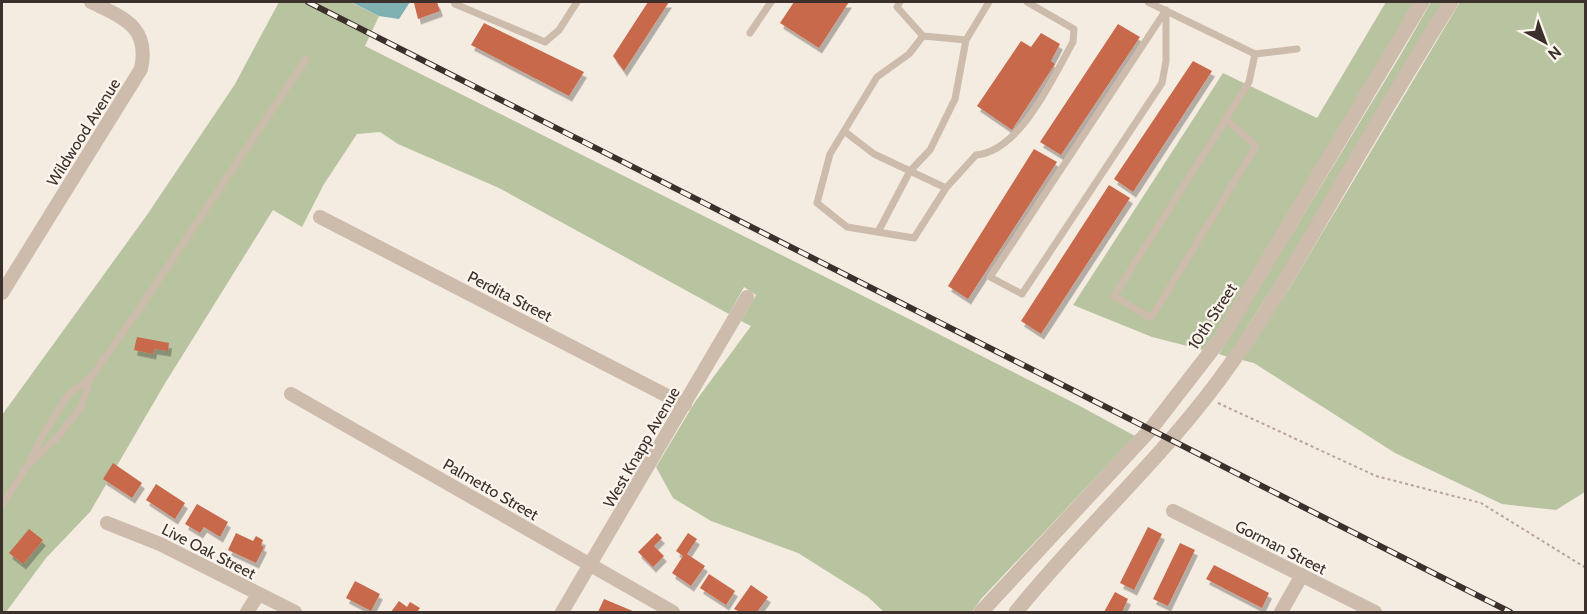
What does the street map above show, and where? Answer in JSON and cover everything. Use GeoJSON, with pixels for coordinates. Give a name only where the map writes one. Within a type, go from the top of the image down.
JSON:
{"type":"FeatureCollection","features":[{"type":"Feature","properties":{"kind":"street","name":"Wildwood Avenue"},"geometry":{"type":"LineString","coordinates":[[2,293],[141,69],[145,53],[137,29],[126,19],[91,2]]}},
{"type":"Feature","properties":{"kind":"street","name":"10th Street"},"geometry":{"type":"LineString","coordinates":[[985,611],[1150,430],[1222,337],[1422,2]]}},
{"type":"Feature","properties":{"kind":"street"},"geometry":{"type":"LineString","coordinates":[[1016,612],[1040,583],[1157,458],[1233,362],[1284,283],[1451,2]]}},
{"type":"Feature","properties":{"kind":"street","name":"Perdita Street"},"geometry":{"type":"LineString","coordinates":[[320,217],[685,405]]}},
{"type":"Feature","properties":{"kind":"street","name":"West Knapp Avenue"},"geometry":{"type":"LineString","coordinates":[[562,612],[747,297]]}},
{"type":"Feature","properties":{"kind":"street"},"geometry":{"type":"LineString","coordinates":[[1187,385],[1207,396]]}},
{"type":"Feature","properties":{"kind":"street","name":"Palmetto Street"},"geometry":{"type":"LineString","coordinates":[[291,394],[674,612]]}},
{"type":"Feature","properties":{"kind":"street"},"geometry":{"type":"LineString","coordinates":[[1114,469],[1131,484]]}},
{"type":"Feature","properties":{"kind":"street","name":"Gorman Street"},"geometry":{"type":"LineString","coordinates":[[1173,511],[1376,612]]}},
{"type":"Feature","properties":{"kind":"street","name":"Live Oak Street"},"geometry":{"type":"LineString","coordinates":[[107,523],[160,544],[295,612]]}},
{"type":"Feature","properties":{"kind":"street"},"geometry":{"type":"LineString","coordinates":[[1281,612],[1302,575]]}},
{"type":"Feature","properties":{"kind":"street"},"geometry":{"type":"LineString","coordinates":[[247,612],[258,595]]}},
{"type":"Feature","properties":{"kind":"lane"},"geometry":{"type":"LineString","coordinates":[[454,2],[545,42],[560,30],[578,2]]}},
{"type":"Feature","properties":{"kind":"lane"},"geometry":{"type":"LineString","coordinates":[[750,33],[771,2]]}},
{"type":"Feature","properties":{"kind":"lane"},"geometry":{"type":"LineString","coordinates":[[900,2],[897,7],[923,36],[966,40]]}},
{"type":"Feature","properties":{"kind":"lane"},"geometry":{"type":"LineString","coordinates":[[923,36],[909,54],[877,77],[830,154],[817,203],[846,227],[914,238],[946,188],[976,154],[988,154],[1029,119],[1073,42],[1074,29],[1027,2]]}},
{"type":"Feature","properties":{"kind":"lane"},"geometry":{"type":"LineString","coordinates":[[1148,2],[1255,54],[1296,48]]}},
{"type":"Feature","properties":{"kind":"lane"},"geometry":{"type":"LineString","coordinates":[[878,232],[910,171],[930,150],[955,99],[966,40],[986,3]]}},
{"type":"Feature","properties":{"kind":"lane"},"geometry":{"type":"LineString","coordinates":[[1166,10],[1166,61],[1162,83],[1022,294],[990,277],[1166,10]]}},
{"type":"Feature","properties":{"kind":"lane"},"geometry":{"type":"LineString","coordinates":[[1226,119],[1256,146],[1151,318],[1113,296],[1249,82],[1255,54]]}},
{"type":"Feature","properties":{"kind":"lane"},"geometry":{"type":"LineString","coordinates":[[29,463],[56,439],[81,407],[91,377],[306,59]]}},
{"type":"Feature","properties":{"kind":"lane"},"geometry":{"type":"LineString","coordinates":[[844,130],[874,154],[946,188]]}},
{"type":"Feature","properties":{"kind":"lane"},"geometry":{"type":"LineString","coordinates":[[2,506],[69,394],[91,377]]}},
{"type":"Feature","properties":{"kind":"path"},"geometry":{"type":"LineString","coordinates":[[1207,396],[1376,476],[1481,503],[1586,568]]}},
{"type":"Feature","properties":{"kind":"green space"},"geometry":{"type":"Polygon","coordinates":[[[279,2],[350,2],[379,16],[365,46],[915,322],[1135,436],[981,599],[972,612],[884,612],[868,597],[798,553],[711,521],[673,498],[656,467],[695,402],[751,326],[741,321],[756,295],[744,287],[729,314],[499,188],[398,144],[380,132],[357,134],[324,184],[302,227],[273,210],[164,385],[90,512],[46,558],[6,612],[2,612],[2,415],[147,215],[235,84],[279,2]]]}},
{"type":"Feature","properties":{"kind":"green space"},"geometry":{"type":"Polygon","coordinates":[[[1386,2],[1414,2],[1216,333],[1203,350],[1152,337],[1073,305],[1223,73],[1317,118],[1386,2]]]}},
{"type":"Feature","properties":{"kind":"green space"},"geometry":{"type":"Polygon","coordinates":[[[1431,2],[1443,2],[1278,279],[1228,357],[1219,354],[1400,56],[1431,2]]]}},
{"type":"Feature","properties":{"kind":"green space"},"geometry":{"type":"Polygon","coordinates":[[[1460,2],[1585,2],[1585,492],[1556,510],[1502,504],[1395,453],[1254,363],[1242,360],[1290,287],[1460,2]]]}},
{"type":"Feature","properties":{"kind":"water"},"geometry":{"type":"Polygon","coordinates":[[[351,2],[410,2],[399,19],[379,16],[351,2]]]}},
{"type":"Feature","properties":{"kind":"building"},"geometry":{"type":"Polygon","coordinates":[[[437,2],[440,11],[418,19],[414,3],[437,2]]]}},
{"type":"Feature","properties":{"kind":"building"},"geometry":{"type":"Polygon","coordinates":[[[648,2],[669,2],[624,71],[613,56],[648,2]]]}},
{"type":"Feature","properties":{"kind":"building"},"geometry":{"type":"Polygon","coordinates":[[[794,2],[849,2],[819,48],[780,23],[794,2]]]}},
{"type":"Feature","properties":{"kind":"building"},"geometry":{"type":"Polygon","coordinates":[[[484,23],[584,72],[569,96],[471,45],[484,23]]]}},
{"type":"Feature","properties":{"kind":"building"},"geometry":{"type":"Polygon","coordinates":[[[1118,24],[1140,37],[1061,155],[1040,142],[1118,24]]]}},
{"type":"Feature","properties":{"kind":"building"},"geometry":{"type":"Polygon","coordinates":[[[1041,33],[1060,44],[1051,61],[1055,64],[1012,130],[977,106],[1021,41],[1031,47],[1041,33]]]}},
{"type":"Feature","properties":{"kind":"building"},"geometry":{"type":"Polygon","coordinates":[[[1193,61],[1212,71],[1133,192],[1114,179],[1193,61]]]}},
{"type":"Feature","properties":{"kind":"building"},"geometry":{"type":"Polygon","coordinates":[[[1034,149],[1057,162],[968,299],[948,286],[1034,149]]]}},
{"type":"Feature","properties":{"kind":"building"},"geometry":{"type":"Polygon","coordinates":[[[1109,185],[1130,198],[1041,334],[1021,321],[1109,185]]]}},
{"type":"Feature","properties":{"kind":"building"},"geometry":{"type":"Polygon","coordinates":[[[137,337],[169,343],[168,351],[154,349],[153,354],[134,350],[137,337]]]}},
{"type":"Feature","properties":{"kind":"building"},"geometry":{"type":"Polygon","coordinates":[[[113,463],[142,483],[132,498],[103,479],[113,463]]]}},
{"type":"Feature","properties":{"kind":"building"},"geometry":{"type":"Polygon","coordinates":[[[156,484],[185,503],[175,519],[146,500],[156,484]]]}},
{"type":"Feature","properties":{"kind":"building"},"geometry":{"type":"Polygon","coordinates":[[[197,504],[228,522],[220,537],[204,527],[200,533],[185,524],[197,504]]]}},
{"type":"Feature","properties":{"kind":"building"},"geometry":{"type":"Polygon","coordinates":[[[1148,527],[1162,534],[1134,590],[1120,583],[1148,527]]]}},
{"type":"Feature","properties":{"kind":"building"},"geometry":{"type":"Polygon","coordinates":[[[29,529],[43,540],[23,564],[9,553],[29,529]]]}},
{"type":"Feature","properties":{"kind":"building"},"geometry":{"type":"Polygon","coordinates":[[[236,533],[253,541],[256,536],[263,540],[261,545],[264,547],[256,563],[228,550],[236,533]]]}},
{"type":"Feature","properties":{"kind":"building"},"geometry":{"type":"Polygon","coordinates":[[[657,533],[662,538],[654,546],[664,556],[653,567],[638,552],[657,533]]]}},
{"type":"Feature","properties":{"kind":"building"},"geometry":{"type":"Polygon","coordinates":[[[688,533],[697,539],[687,554],[705,566],[691,586],[672,573],[683,556],[676,551],[688,533]]]}},
{"type":"Feature","properties":{"kind":"building"},"geometry":{"type":"Polygon","coordinates":[[[1180,543],[1195,550],[1168,606],[1153,599],[1180,543]]]}},
{"type":"Feature","properties":{"kind":"building"},"geometry":{"type":"Polygon","coordinates":[[[1214,565],[1269,593],[1262,608],[1206,579],[1214,565]]]}},
{"type":"Feature","properties":{"kind":"building"},"geometry":{"type":"Polygon","coordinates":[[[709,574],[735,591],[726,605],[700,588],[709,574]]]}},
{"type":"Feature","properties":{"kind":"building"},"geometry":{"type":"Polygon","coordinates":[[[355,581],[380,594],[371,611],[346,598],[355,581]]]}},
{"type":"Feature","properties":{"kind":"building"},"geometry":{"type":"Polygon","coordinates":[[[751,585],[768,597],[757,612],[740,612],[734,609],[751,585]]]}},
{"type":"Feature","properties":{"kind":"building"},"geometry":{"type":"Polygon","coordinates":[[[1115,592],[1128,599],[1122,612],[1104,612],[1115,592]]]}},
{"type":"Feature","properties":{"kind":"building"},"geometry":{"type":"Polygon","coordinates":[[[604,599],[635,612],[598,612],[604,599]]]}},
{"type":"Feature","properties":{"kind":"building"},"geometry":{"type":"Polygon","coordinates":[[[399,601],[407,607],[410,602],[420,608],[417,612],[391,612],[399,601]]]}},
{"type":"Feature","properties":{"kind":"railway"},"geometry":{"type":"LineString","coordinates":[[308,2],[1510,612]]}}]}
